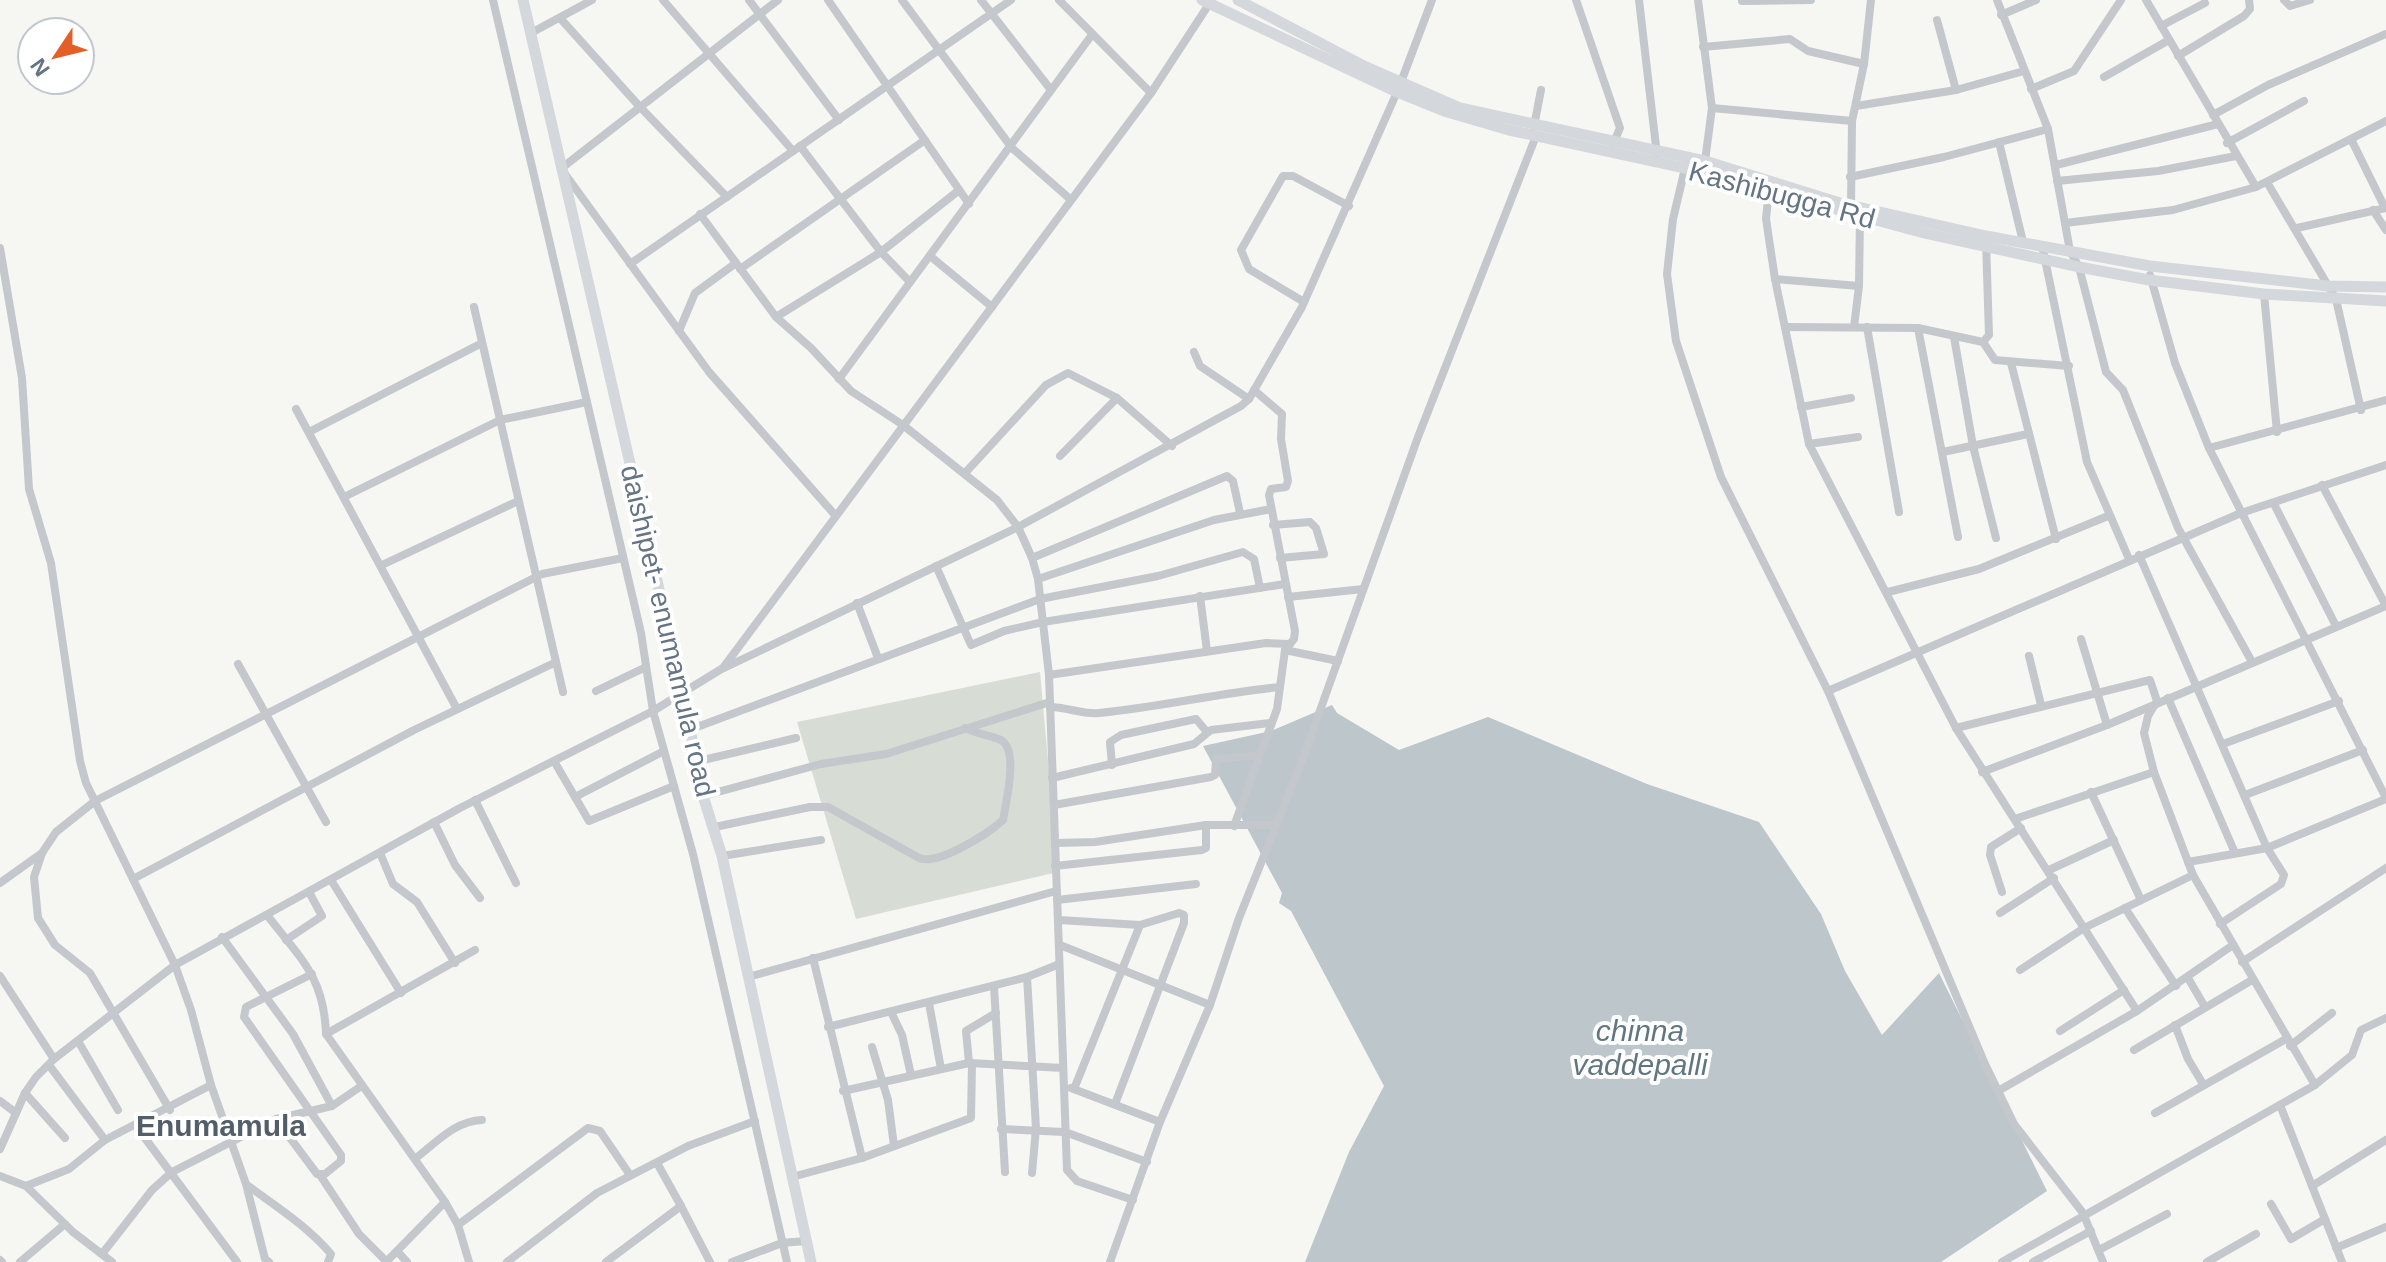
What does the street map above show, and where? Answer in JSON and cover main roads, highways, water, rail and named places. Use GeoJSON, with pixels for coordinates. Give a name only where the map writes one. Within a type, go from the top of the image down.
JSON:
{"type":"FeatureCollection","features":[{"type":"Feature","properties":{"kind":"main road","name":"daishipet- enumamula road"},"geometry":{"type":"LineString","coordinates":[[523,0],[683,693],[695,762],[722,856],[811,1262]]}},
{"type":"Feature","properties":{"kind":"main road","name":"Kashibugga Rd"},"geometry":{"type":"LineString","coordinates":[[1238,0],[1444,111],[1686,163],[1854,211],[1986,241],[2079,267],[2149,280],[2264,294],[2386,301]]}},
{"type":"Feature","properties":{"kind":"main road","name":"Kashibugga Rd"},"geometry":{"type":"LineString","coordinates":[[1208,2],[1399,87]]}},
{"type":"Feature","properties":{"kind":"main road","name":"Kashibugga Rd"},"geometry":{"type":"LineString","coordinates":[[1686,163],[1705,161],[1770,187]]}},
{"type":"Feature","properties":{"kind":"main road","name":"Kashibugga Rd"},"geometry":{"type":"LineString","coordinates":[[1986,241],[2023,242],[2150,266],[2328,286],[2386,287]]}},
{"type":"Feature","properties":{"kind":"water","name":"chinna vaddepalli"},"geometry":{"type":"Polygon","coordinates":[[[1332,705],[1337,713],[1399,750],[1488,717],[1647,784],[1759,822],[1821,914],[1845,971],[1882,1035],[1939,973],[2047,1191],[1941,1262],[1305,1262],[1349,1152],[1384,1086],[1291,911],[1279,903],[1282,893],[1203,746],[1271,731],[1332,705]]]}},
{"type":"Feature","properties":{"kind":"district","name":"Enumamula"},"geometry":{"type":"Point","coordinates":[221,1125]}}]}
